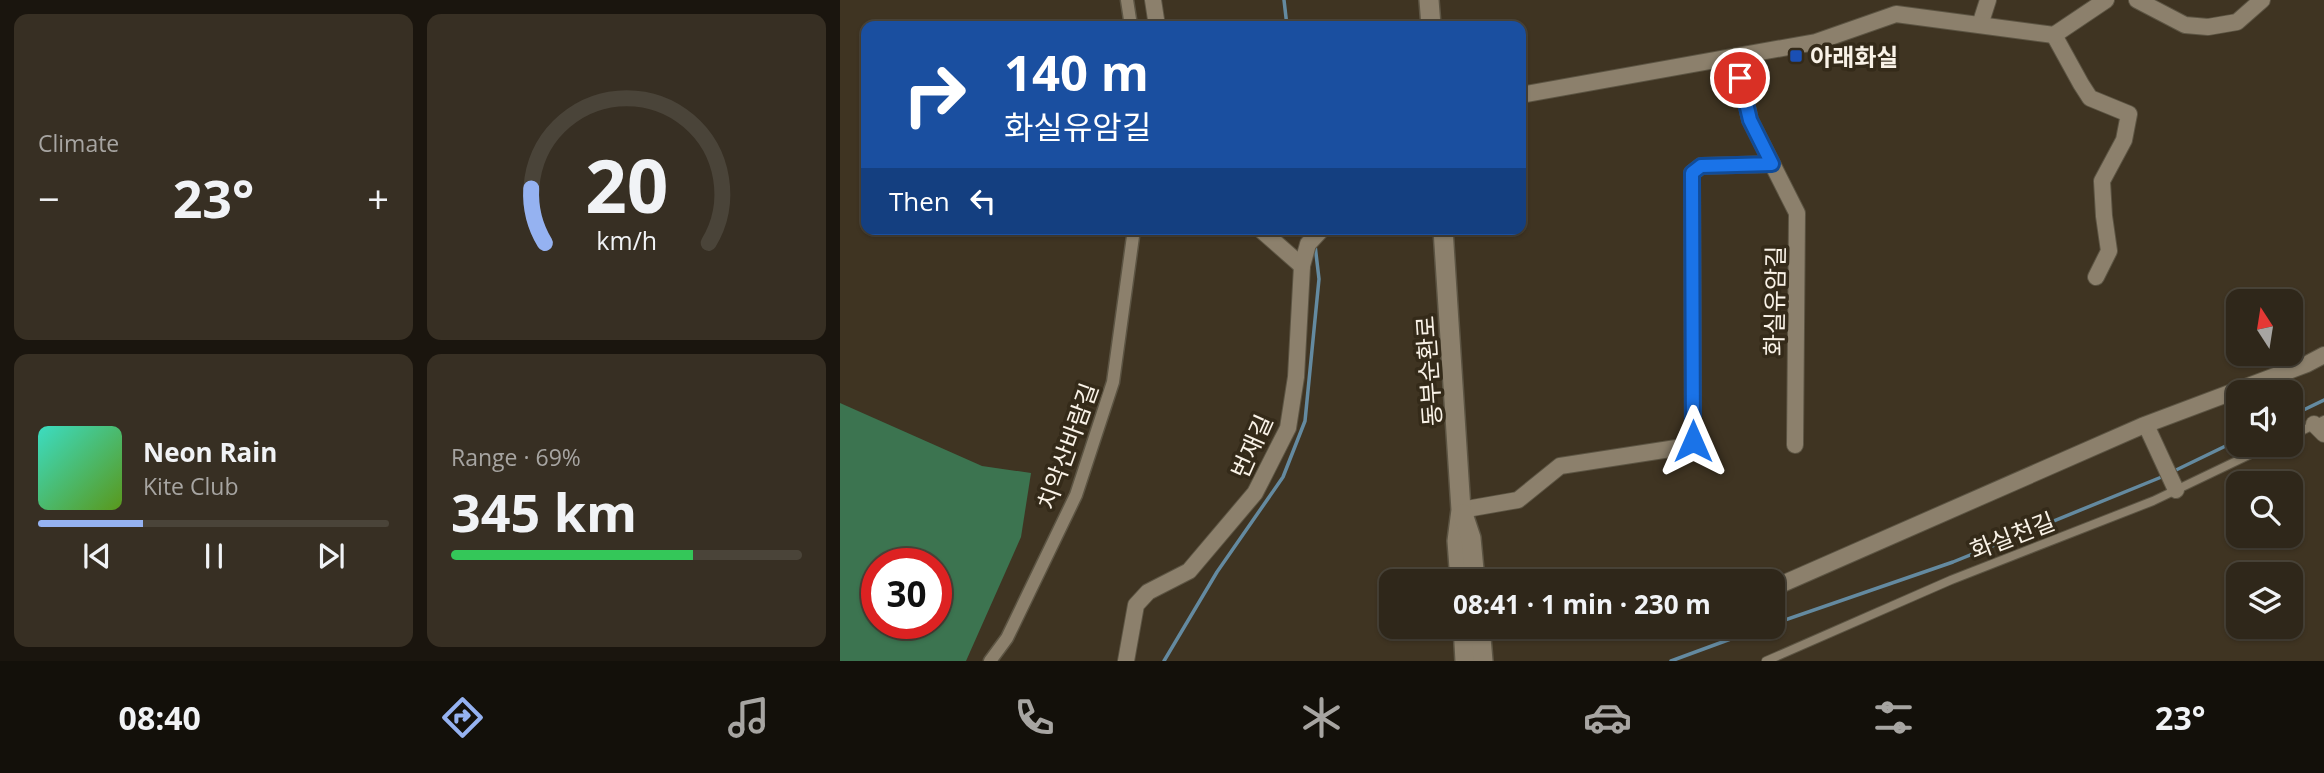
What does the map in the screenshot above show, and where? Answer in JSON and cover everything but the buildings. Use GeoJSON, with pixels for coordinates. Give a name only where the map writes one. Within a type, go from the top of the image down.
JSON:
{"type":"FeatureCollection","features":[{"type":"Feature","properties":{"kind":"street"},"geometry":{"type":"LineString","coordinates":[[1127,0],[1130,21]]}},
{"type":"Feature","properties":{"kind":"street"},"geometry":{"type":"LineString","coordinates":[[1153,0],[1156,21]]}},
{"type":"Feature","properties":{"kind":"street"},"geometry":{"type":"LineString","coordinates":[[1429,0],[1431,21]]}},
{"type":"Feature","properties":{"kind":"street"},"geometry":{"type":"LineString","coordinates":[[1980,25],[1988,0]]}},
{"type":"Feature","properties":{"kind":"street"},"geometry":{"type":"LineString","coordinates":[[1526,94],[1816,42],[1896,14],[2054,35],[2106,0]]}},
{"type":"Feature","properties":{"kind":"street"},"geometry":{"type":"LineString","coordinates":[[2137,0],[2185,24],[2208,27],[2237,22],[2262,0]]}},
{"type":"Feature","properties":{"kind":"street"},"geometry":{"type":"LineString","coordinates":[[2054,35],[2090,98],[2129,114],[2124,140],[2102,181],[2109,251],[2096,277]]}},
{"type":"Feature","properties":{"kind":"street","name":"화실유암길"},"geometry":{"type":"LineString","coordinates":[[1735,57],[1750,120],[1797,213],[1795,445]]}},
{"type":"Feature","properties":{"kind":"street"},"geometry":{"type":"LineString","coordinates":[[1461,510],[1518,500],[1560,466],[1683,447],[1693,441],[1692,173],[1701,166],[1772,164]]}},
{"type":"Feature","properties":{"kind":"street","name":"치악산바람길"},"geometry":{"type":"LineString","coordinates":[[990,661],[1007,638],[1076,495],[1113,382],[1133,235]]}},
{"type":"Feature","properties":{"kind":"street"},"geometry":{"type":"LineString","coordinates":[[1267,235],[1302,266]]}},
{"type":"Feature","properties":{"kind":"street","name":"번재길"},"geometry":{"type":"LineString","coordinates":[[1126,661],[1136,605],[1149,592],[1189,571],[1255,493],[1288,428],[1296,377],[1302,266],[1308,244],[1316,235]]}},
{"type":"Feature","properties":{"kind":"street","name":"동부순환로"},"geometry":{"type":"LineString","coordinates":[[1443,235],[1461,510],[1457,541],[1459,569]]}},
{"type":"Feature","properties":{"kind":"street"},"geometry":{"type":"LineString","coordinates":[[1785,583],[2324,355]]}},
{"type":"Feature","properties":{"kind":"street"},"geometry":{"type":"LineString","coordinates":[[2148,428],[2173,484]]}},
{"type":"Feature","properties":{"kind":"street","name":"동부순환로"},"geometry":{"type":"LineString","coordinates":[[1461,510],[1471,538],[1474,569]]}},
{"type":"Feature","properties":{"kind":"lane"},"geometry":{"type":"LineString","coordinates":[[2303,432],[2321,426]]}},
{"type":"Feature","properties":{"kind":"lane","name":"화실천길"},"geometry":{"type":"LineString","coordinates":[[1766,661],[2240,457]]}},
{"type":"Feature","properties":{"kind":"green space"},"geometry":{"type":"Polygon","coordinates":[[[840,403],[982,466],[1031,473],[1021,537],[966,661],[840,661],[840,403]]]}},
{"type":"Feature","properties":{"kind":"waterway"},"geometry":{"type":"LineString","coordinates":[[1284,0],[1286,21]]}},
{"type":"Feature","properties":{"kind":"waterway"},"geometry":{"type":"LineString","coordinates":[[1164,661],[1217,572],[1283,477],[1305,421],[1319,279],[1315,245]]}},
{"type":"Feature","properties":{"kind":"waterway"},"geometry":{"type":"LineString","coordinates":[[2303,410],[2324,400]]}},
{"type":"Feature","properties":{"kind":"waterway"},"geometry":{"type":"LineString","coordinates":[[2174,471],[2226,446]]}},
{"type":"Feature","properties":{"kind":"waterway"},"geometry":{"type":"LineString","coordinates":[[1785,620],[1953,562],[2164,476]]}},
{"type":"Feature","properties":{"kind":"waterway"},"geometry":{"type":"LineString","coordinates":[[1671,661],[1731,639]]}},
{"type":"Feature","properties":{"kind":"place","name":"아래화실"},"geometry":{"type":"Point","coordinates":[1796,56]}},
{"type":"Feature","properties":{"kind":"route"},"geometry":{"type":"LineString","coordinates":[[1693,441],[1692,173],[1701,166],[1772,164],[1750,120],[1740,78]]}}]}
